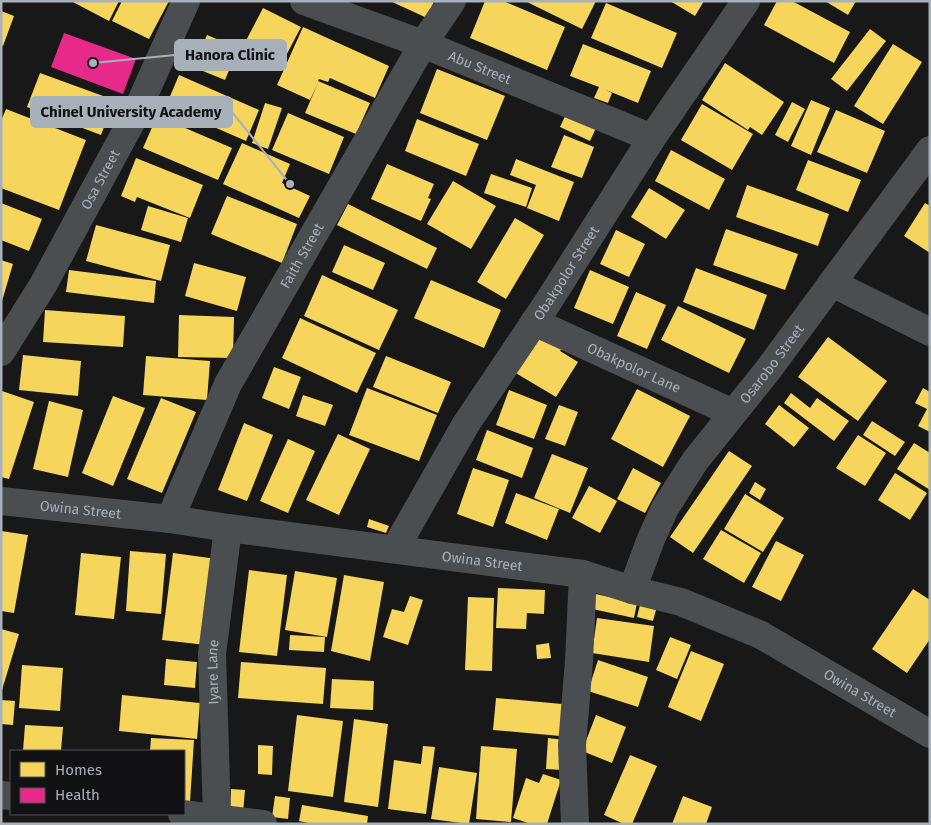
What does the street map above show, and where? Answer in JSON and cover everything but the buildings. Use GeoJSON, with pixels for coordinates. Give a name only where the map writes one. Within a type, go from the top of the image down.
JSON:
{"type":"FeatureCollection","features":[{"type":"Feature","properties":{"kind":"street","name":"Osa Street"},"geometry":{"type":"LineString","coordinates":[[1,352],[43,285],[135,116],[186,1]]}},
{"type":"Feature","properties":{"kind":"street","name":"Abu Street"},"geometry":{"type":"LineString","coordinates":[[304,1],[423,44],[652,138]]}},
{"type":"Feature","properties":{"kind":"street","name":"Faith Street"},"geometry":{"type":"LineString","coordinates":[[170,519],[228,384],[423,44],[452,1]]}},
{"type":"Feature","properties":{"kind":"street","name":"Obakpolor Street"},"geometry":{"type":"LineString","coordinates":[[395,549],[466,424],[652,138],[746,1]]}},
{"type":"Feature","properties":{"kind":"street","name":"Osarobo Street"},"geometry":{"type":"LineString","coordinates":[[632,590],[665,508],[694,460],[768,370],[930,150]]}},
{"type":"Feature","properties":{"kind":"street"},"geometry":{"type":"LineString","coordinates":[[832,283],[930,332]]}},
{"type":"Feature","properties":{"kind":"street","name":"Obakpolor Lane"},"geometry":{"type":"LineString","coordinates":[[534,322],[733,413]]}},
{"type":"Feature","properties":{"kind":"street","name":"Owina Street"},"geometry":{"type":"LineString","coordinates":[[1,501],[170,519],[583,574],[632,590],[681,602],[761,635],[930,734]]}},
{"type":"Feature","properties":{"kind":"street","name":"Iyare Lane"},"geometry":{"type":"LineString","coordinates":[[217,817],[212,654],[228,528]]}},
{"type":"Feature","properties":{"kind":"street"},"geometry":{"type":"LineString","coordinates":[[575,824],[572,744],[579,661],[583,574]]}},
{"type":"Feature","properties":{"kind":"street"},"geometry":{"type":"LineString","coordinates":[[185,814],[263,824]]}},
{"type":"Feature","properties":{"kind":"place","name":"Hanora Clinic"},"geometry":{"type":"Point","coordinates":[93,63]}},
{"type":"Feature","properties":{"kind":"place","name":"Chinel University Academy"},"geometry":{"type":"Point","coordinates":[290,184]}}]}
